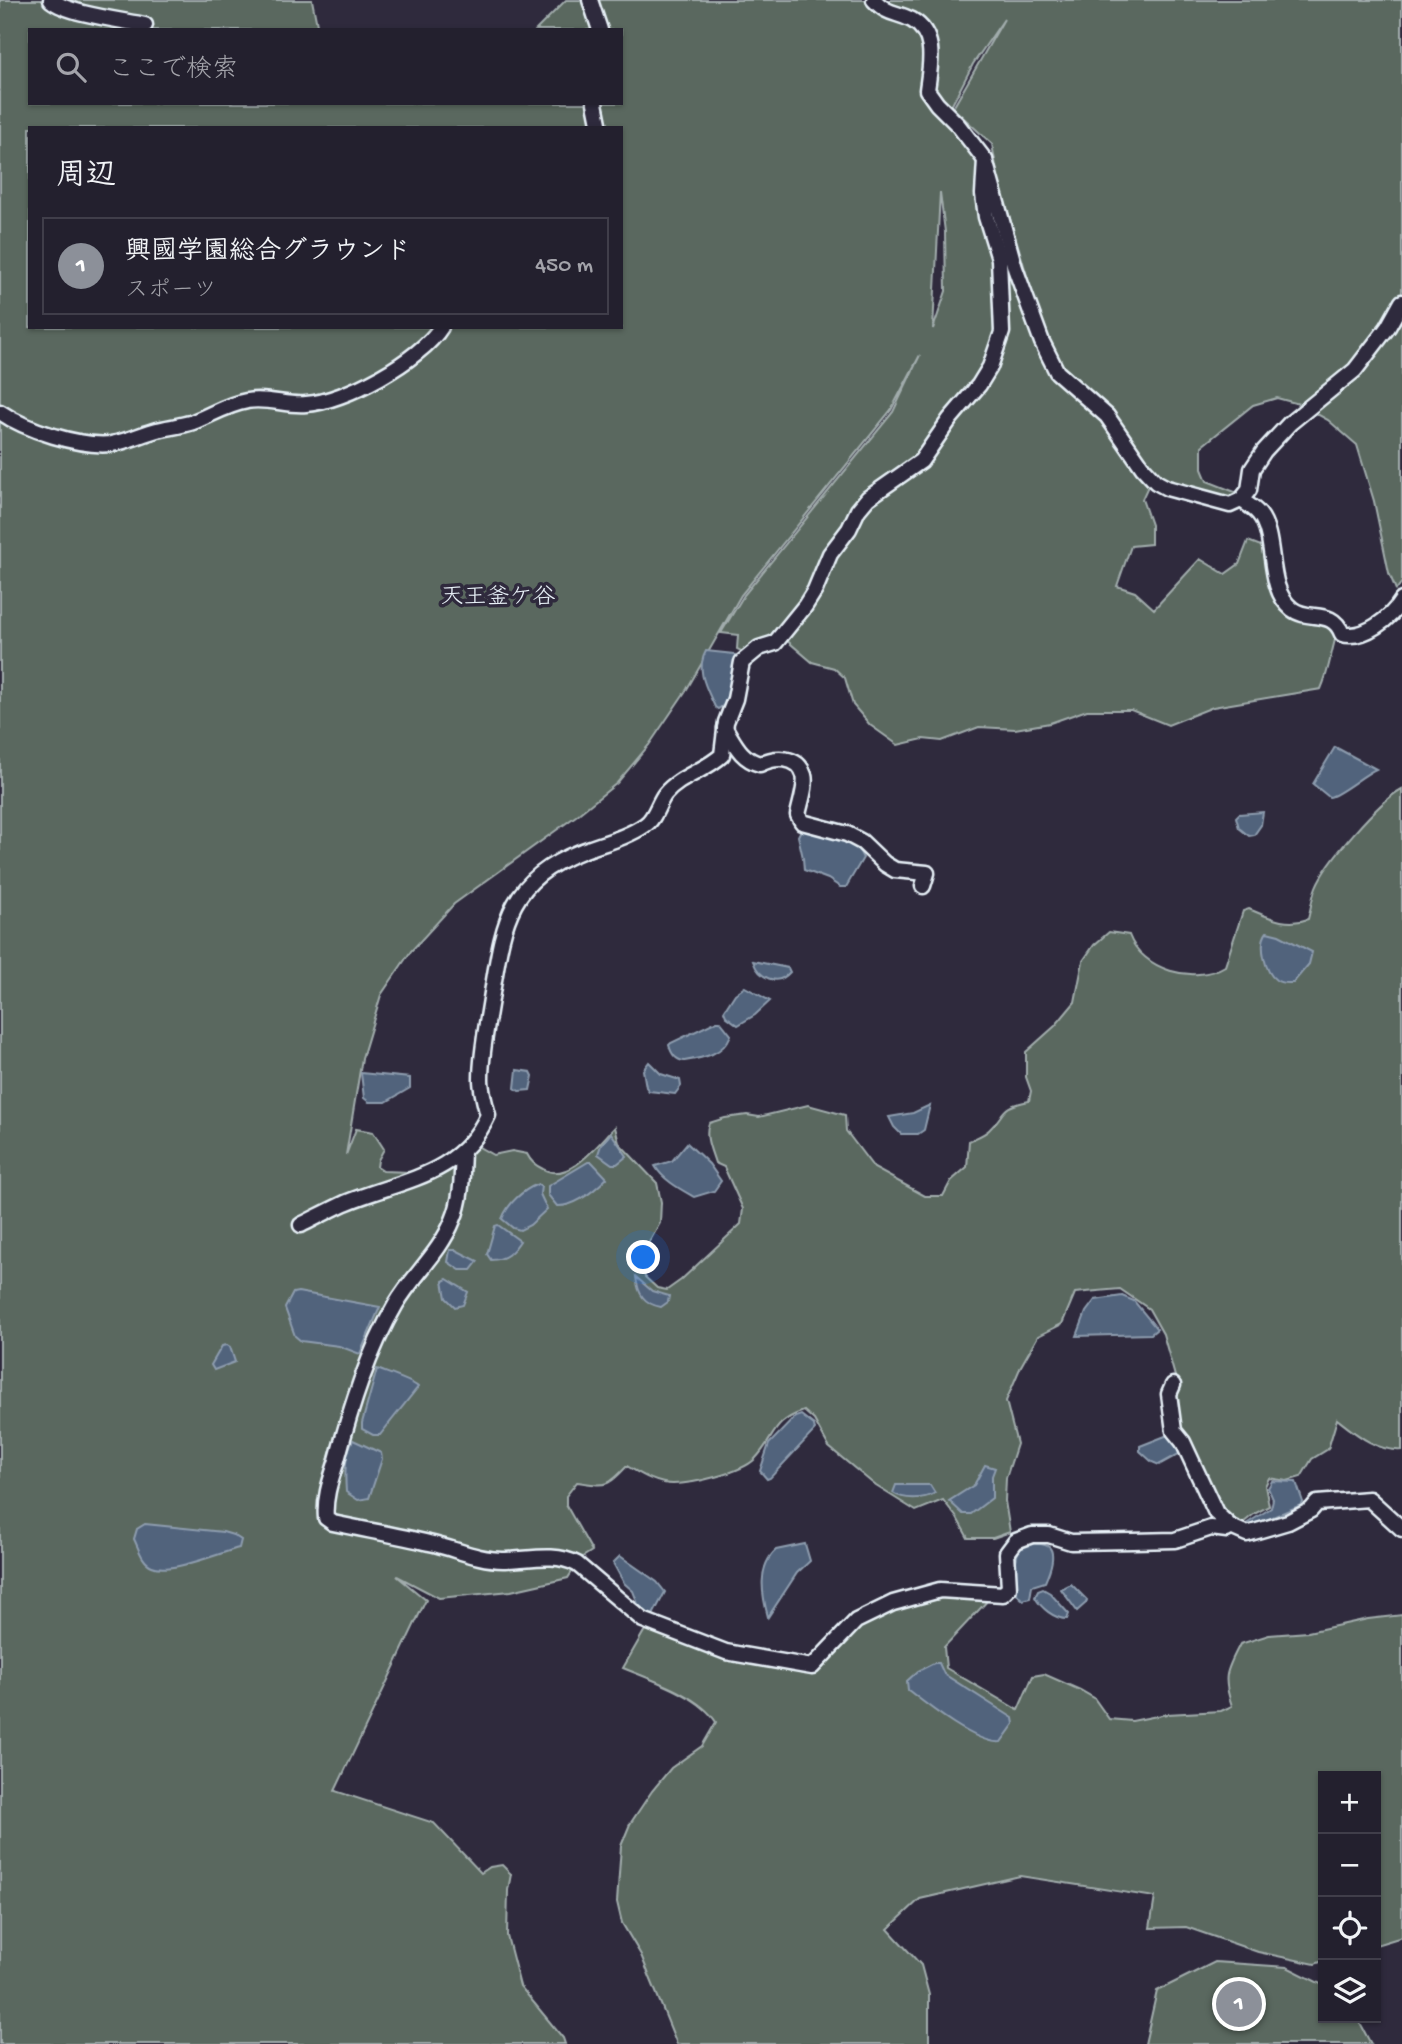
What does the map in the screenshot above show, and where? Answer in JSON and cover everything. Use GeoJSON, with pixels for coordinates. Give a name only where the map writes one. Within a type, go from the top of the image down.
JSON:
{"type":"FeatureCollection","features":[{"type":"Feature","properties":{"kind":"street"},"geometry":{"type":"LineString","coordinates":[[51,0],[73,10],[145,25]]}},
{"type":"Feature","properties":{"kind":"street"},"geometry":{"type":"LineString","coordinates":[[590,0],[599,28]]}},
{"type":"Feature","properties":{"kind":"street"},"geometry":{"type":"LineString","coordinates":[[874,0],[884,11],[912,21],[926,32],[932,54],[927,90],[985,160],[1014,268],[1042,342],[1057,372],[1107,416],[1156,482],[1167,488],[1230,505],[1241,500],[1249,490],[1252,469],[1264,451],[1290,423],[1355,370],[1388,327],[1402,302]]}},
{"type":"Feature","properties":{"kind":"street"},"geometry":{"type":"LineString","coordinates":[[594,105],[600,126]]}},
{"type":"Feature","properties":{"kind":"street"},"geometry":{"type":"LineString","coordinates":[[300,1225],[345,1203],[423,1176],[450,1163],[463,1151],[488,1115],[481,1080],[501,939],[511,909],[524,887],[551,867],[580,852],[617,840],[648,823],[666,793],[677,783],[711,766],[722,755],[725,728],[735,699],[742,662],[759,648],[775,643],[815,590],[830,554],[849,529],[858,510],[868,498],[921,461],[990,367],[1002,332],[999,259],[986,217],[983,194],[985,160]]}},
{"type":"Feature","properties":{"kind":"street"},"geometry":{"type":"LineString","coordinates":[[0,412],[26,426],[50,434],[78,441],[114,443],[191,422],[248,400],[306,404],[340,396],[400,366],[425,346],[439,329]]}},
{"type":"Feature","properties":{"kind":"street"},"geometry":{"type":"LineString","coordinates":[[1241,500],[1259,514],[1265,526],[1278,589],[1293,611],[1303,615],[1326,617],[1335,622],[1342,634],[1353,635],[1385,620],[1402,600]]}},
{"type":"Feature","properties":{"kind":"street"},"geometry":{"type":"LineString","coordinates":[[725,728],[739,752],[750,761],[760,764],[772,757],[785,758],[800,767],[805,777],[798,815],[802,821],[847,834],[862,842],[895,870],[927,873],[923,886]]}},
{"type":"Feature","properties":{"kind":"street"},"geometry":{"type":"LineString","coordinates":[[463,1151],[461,1188],[455,1218],[439,1250],[397,1302],[380,1334],[367,1368],[342,1441],[325,1503],[326,1518],[333,1523],[432,1543],[480,1558],[568,1559],[584,1569],[643,1620],[726,1652],[811,1667],[856,1621],[893,1603],[940,1590],[1003,1594],[1009,1588],[1007,1553],[1016,1541],[1031,1535],[1049,1535],[1071,1542],[1175,1540],[1210,1528],[1227,1530],[1231,1527]]}},
{"type":"Feature","properties":{"kind":"street"},"geometry":{"type":"LineString","coordinates":[[1173,1385],[1169,1394],[1174,1431],[1183,1442],[1216,1513],[1231,1527],[1247,1534],[1288,1522],[1311,1510],[1317,1503],[1369,1499],[1402,1529]]}},
{"type":"Feature","properties":{"kind":"shaded area"},"geometry":{"type":"Polygon","coordinates":[[[0,0],[312,0],[318,28],[28,28],[28,105],[623,105],[623,28],[538,28],[566,0],[1402,0],[1402,582],[1396,590],[1389,573],[1374,501],[1357,445],[1328,420],[1299,404],[1277,398],[1253,405],[1202,446],[1202,469],[1207,481],[1235,492],[1236,497],[1226,497],[1168,483],[1153,472],[1116,417],[1095,394],[1062,369],[1043,330],[998,178],[992,144],[953,108],[1004,19],[973,64],[944,120],[979,159],[1031,330],[1149,484],[1142,499],[1151,525],[1151,544],[1131,546],[1117,586],[1135,592],[1154,609],[1200,559],[1225,574],[1239,564],[1248,541],[1261,546],[1272,590],[1320,618],[1337,633],[1321,689],[1213,707],[1168,725],[1131,710],[1087,710],[1050,723],[1015,729],[979,727],[942,741],[923,739],[898,745],[870,725],[853,705],[845,678],[834,668],[812,662],[785,639],[745,653],[737,649],[738,635],[721,633],[744,595],[893,412],[920,355],[891,410],[741,595],[687,689],[649,745],[617,783],[454,904],[411,951],[381,995],[362,1058],[346,1155],[356,1129],[373,1132],[384,1149],[377,1167],[383,1171],[410,1172],[427,1179],[460,1161],[477,1146],[493,1155],[512,1151],[527,1154],[535,1165],[543,1169],[563,1171],[573,1167],[592,1152],[615,1127],[619,1143],[657,1183],[661,1202],[660,1223],[641,1257],[641,1266],[645,1277],[657,1288],[667,1290],[741,1224],[743,1209],[724,1167],[715,1163],[710,1148],[707,1133],[709,1123],[747,1115],[759,1117],[808,1105],[845,1115],[846,1131],[874,1168],[925,1196],[943,1196],[951,1181],[967,1167],[969,1141],[987,1132],[1007,1108],[1029,1101],[1031,1091],[1026,1077],[1026,1052],[1055,1026],[1075,1002],[1083,961],[1094,945],[1109,932],[1129,935],[1145,957],[1170,971],[1199,974],[1213,972],[1225,966],[1243,911],[1249,909],[1286,922],[1308,919],[1316,887],[1330,863],[1367,819],[1402,789],[1402,1450],[1375,1445],[1337,1419],[1328,1449],[1312,1459],[1301,1477],[1287,1481],[1269,1478],[1265,1486],[1269,1506],[1238,1527],[1217,1506],[1176,1432],[1176,1380],[1163,1334],[1149,1309],[1120,1289],[1075,1293],[1062,1324],[1038,1336],[1006,1401],[1017,1444],[1006,1478],[1005,1501],[1010,1532],[993,1538],[968,1538],[943,1500],[916,1511],[876,1486],[829,1447],[814,1420],[804,1411],[785,1420],[755,1459],[728,1473],[704,1480],[667,1484],[627,1466],[605,1484],[577,1482],[566,1496],[566,1505],[592,1551],[581,1558],[568,1578],[511,1591],[439,1598],[397,1576],[426,1600],[335,1791],[434,1823],[481,1873],[490,1867],[502,1865],[511,1874],[507,1936],[520,1986],[565,2044],[0,2044],[0,0]],[[940,192],[933,329],[946,291],[945,232],[940,192]]]}},
{"type":"Feature","properties":{"kind":"shaded area"},"geometry":{"type":"Polygon","coordinates":[[[944,1596],[992,1596],[944,1647],[946,1668],[1018,1710],[1033,1676],[1044,1674],[1094,1698],[1109,1719],[1132,1721],[1167,1714],[1221,1711],[1232,1706],[1226,1681],[1231,1661],[1240,1644],[1269,1635],[1308,1632],[1368,1619],[1402,1615],[1402,1937],[1381,1943],[1381,1771],[1318,1771],[1318,1963],[1258,1952],[1186,1927],[1150,1928],[1155,1897],[1020,1876],[920,1899],[888,1929],[921,1965],[929,1995],[929,2044],[677,2044],[641,1955],[622,1923],[617,1902],[621,1846],[630,1824],[652,1791],[671,1768],[702,1746],[716,1722],[708,1712],[687,1696],[623,1668],[646,1628],[766,1661],[802,1674],[823,1668],[835,1649],[859,1626],[893,1607],[944,1596]]]}},
{"type":"Feature","properties":{"kind":"shaded area"},"geometry":{"type":"Polygon","coordinates":[[[1215,1962],[1287,1967],[1318,1982],[1318,2023],[1360,2023],[1371,2044],[1145,2044],[1157,1991],[1215,1962]]]}},
{"type":"Feature","properties":{"kind":"water"},"geometry":{"type":"Polygon","coordinates":[[[706,651],[736,656],[731,693],[724,705],[718,709],[703,679],[702,665],[706,651]]]}},
{"type":"Feature","properties":{"kind":"water"},"geometry":{"type":"Polygon","coordinates":[[[1335,747],[1376,769],[1329,797],[1313,784],[1335,747]]]}},
{"type":"Feature","properties":{"kind":"water"},"geometry":{"type":"Polygon","coordinates":[[[1263,812],[1261,825],[1254,835],[1249,836],[1239,828],[1236,817],[1239,814],[1263,812]]]}},
{"type":"Feature","properties":{"kind":"water"},"geometry":{"type":"Polygon","coordinates":[[[803,826],[838,836],[859,851],[863,858],[846,887],[840,887],[828,879],[804,870],[798,836],[803,826]]]}},
{"type":"Feature","properties":{"kind":"water"},"geometry":{"type":"Polygon","coordinates":[[[1267,932],[1279,935],[1312,952],[1309,964],[1293,983],[1278,981],[1269,971],[1263,950],[1267,932]]]}},
{"type":"Feature","properties":{"kind":"water"},"geometry":{"type":"Polygon","coordinates":[[[753,961],[788,968],[790,972],[785,977],[774,980],[759,972],[753,961]]]}},
{"type":"Feature","properties":{"kind":"water"},"geometry":{"type":"Polygon","coordinates":[[[745,987],[770,1001],[755,1015],[738,1025],[726,1016],[724,1011],[735,994],[745,987]]]}},
{"type":"Feature","properties":{"kind":"water"},"geometry":{"type":"Polygon","coordinates":[[[720,1021],[731,1035],[723,1047],[705,1057],[691,1060],[684,1061],[674,1056],[669,1045],[671,1043],[720,1021]]]}},
{"type":"Feature","properties":{"kind":"water"},"geometry":{"type":"Polygon","coordinates":[[[649,1062],[661,1074],[680,1080],[681,1086],[675,1094],[649,1091],[643,1070],[649,1062]]]}},
{"type":"Feature","properties":{"kind":"water"},"geometry":{"type":"Polygon","coordinates":[[[517,1070],[531,1072],[533,1076],[530,1090],[519,1091],[515,1088],[517,1070]]]}},
{"type":"Feature","properties":{"kind":"water"},"geometry":{"type":"Polygon","coordinates":[[[361,1073],[410,1078],[410,1088],[386,1102],[369,1102],[364,1098],[361,1073]]]}},
{"type":"Feature","properties":{"kind":"water"},"geometry":{"type":"Polygon","coordinates":[[[930,1105],[924,1130],[918,1134],[901,1134],[889,1117],[913,1113],[930,1105]]]}},
{"type":"Feature","properties":{"kind":"water"},"geometry":{"type":"Polygon","coordinates":[[[611,1133],[627,1156],[617,1164],[612,1164],[598,1154],[601,1145],[611,1133]]]}},
{"type":"Feature","properties":{"kind":"water"},"geometry":{"type":"Polygon","coordinates":[[[687,1143],[709,1164],[721,1181],[714,1191],[694,1197],[667,1180],[655,1166],[672,1161],[687,1143]]]}},
{"type":"Feature","properties":{"kind":"water"},"geometry":{"type":"Polygon","coordinates":[[[592,1162],[607,1178],[578,1201],[557,1206],[548,1195],[548,1186],[592,1162]]]}},
{"type":"Feature","properties":{"kind":"water"},"geometry":{"type":"Polygon","coordinates":[[[538,1184],[541,1186],[540,1194],[547,1209],[530,1225],[520,1230],[513,1228],[502,1219],[505,1213],[517,1198],[538,1184]]]}},
{"type":"Feature","properties":{"kind":"water"},"geometry":{"type":"Polygon","coordinates":[[[498,1225],[520,1241],[508,1255],[491,1260],[487,1254],[495,1226],[498,1225]]]}},
{"type":"Feature","properties":{"kind":"water"},"geometry":{"type":"Polygon","coordinates":[[[450,1250],[456,1250],[478,1261],[471,1270],[460,1270],[448,1262],[450,1250]]]}},
{"type":"Feature","properties":{"kind":"water"},"geometry":{"type":"Polygon","coordinates":[[[636,1277],[652,1291],[669,1296],[668,1302],[661,1307],[646,1301],[640,1293],[636,1277]]]}},
{"type":"Feature","properties":{"kind":"water"},"geometry":{"type":"Polygon","coordinates":[[[447,1279],[468,1292],[463,1305],[455,1307],[446,1298],[443,1281],[447,1279]]]}},
{"type":"Feature","properties":{"kind":"water"},"geometry":{"type":"Polygon","coordinates":[[[293,1293],[380,1307],[360,1354],[339,1346],[301,1341],[295,1336],[285,1308],[293,1293]]]}},
{"type":"Feature","properties":{"kind":"water"},"geometry":{"type":"Polygon","coordinates":[[[1122,1296],[1134,1301],[1157,1329],[1151,1334],[1077,1336],[1086,1312],[1095,1300],[1122,1296]]]}},
{"type":"Feature","properties":{"kind":"water"},"geometry":{"type":"Polygon","coordinates":[[[227,1345],[235,1362],[214,1370],[211,1365],[222,1346],[227,1345]]]}},
{"type":"Feature","properties":{"kind":"water"},"geometry":{"type":"Polygon","coordinates":[[[377,1369],[418,1387],[380,1435],[373,1435],[362,1429],[362,1423],[377,1369]]]}},
{"type":"Feature","properties":{"kind":"water"},"geometry":{"type":"Polygon","coordinates":[[[801,1415],[814,1425],[815,1430],[767,1479],[760,1471],[769,1444],[795,1417],[801,1415]]]}},
{"type":"Feature","properties":{"kind":"water"},"geometry":{"type":"Polygon","coordinates":[[[1168,1435],[1178,1447],[1179,1454],[1159,1465],[1140,1451],[1140,1446],[1168,1435]]]}},
{"type":"Feature","properties":{"kind":"water"},"geometry":{"type":"Polygon","coordinates":[[[353,1440],[381,1453],[382,1459],[369,1498],[358,1500],[346,1492],[345,1472],[353,1440]]]}},
{"type":"Feature","properties":{"kind":"water"},"geometry":{"type":"Polygon","coordinates":[[[985,1465],[995,1468],[992,1476],[992,1498],[971,1514],[963,1514],[949,1501],[974,1485],[985,1465]]]}},
{"type":"Feature","properties":{"kind":"water"},"geometry":{"type":"Polygon","coordinates":[[[1272,1481],[1296,1482],[1303,1502],[1254,1525],[1243,1526],[1271,1508],[1273,1499],[1268,1488],[1272,1481]]]}},
{"type":"Feature","properties":{"kind":"water"},"geometry":{"type":"Polygon","coordinates":[[[896,1485],[930,1485],[935,1493],[920,1498],[902,1497],[893,1493],[896,1485]]]}},
{"type":"Feature","properties":{"kind":"water"},"geometry":{"type":"Polygon","coordinates":[[[145,1524],[223,1532],[241,1540],[239,1548],[182,1565],[160,1568],[146,1562],[134,1539],[137,1529],[145,1524]]]}},
{"type":"Feature","properties":{"kind":"water"},"geometry":{"type":"Polygon","coordinates":[[[805,1544],[810,1561],[797,1573],[768,1617],[763,1582],[770,1557],[776,1550],[805,1544]]]}},
{"type":"Feature","properties":{"kind":"water"},"geometry":{"type":"Polygon","coordinates":[[[1027,1544],[1045,1545],[1049,1547],[1052,1556],[1045,1582],[1032,1586],[1030,1598],[1023,1600],[1015,1590],[1014,1577],[1018,1551],[1027,1544]]]}},
{"type":"Feature","properties":{"kind":"water"},"geometry":{"type":"Polygon","coordinates":[[[620,1556],[657,1582],[665,1592],[652,1617],[648,1617],[640,1609],[633,1591],[624,1583],[613,1563],[620,1556]]]}},
{"type":"Feature","properties":{"kind":"water"},"geometry":{"type":"Polygon","coordinates":[[[1071,1584],[1087,1600],[1077,1611],[1061,1589],[1071,1584]]]}},
{"type":"Feature","properties":{"kind":"water"},"geometry":{"type":"Polygon","coordinates":[[[1043,1589],[1069,1614],[1067,1619],[1053,1615],[1041,1605],[1035,1597],[1038,1591],[1043,1589]]]}},
{"type":"Feature","properties":{"kind":"water"},"geometry":{"type":"Polygon","coordinates":[[[939,1663],[944,1674],[1013,1718],[1014,1724],[1001,1742],[966,1731],[908,1690],[907,1681],[918,1671],[939,1663]]]}},
{"type":"Feature","properties":{"kind":"place","name":"興國学園総合グラウンド"},"geometry":{"type":"Point","coordinates":[1239,2004]}},
{"type":"Feature","properties":{"kind":"district","name":"天王釜ケ谷"},"geometry":{"type":"Point","coordinates":[498,598]}}]}
